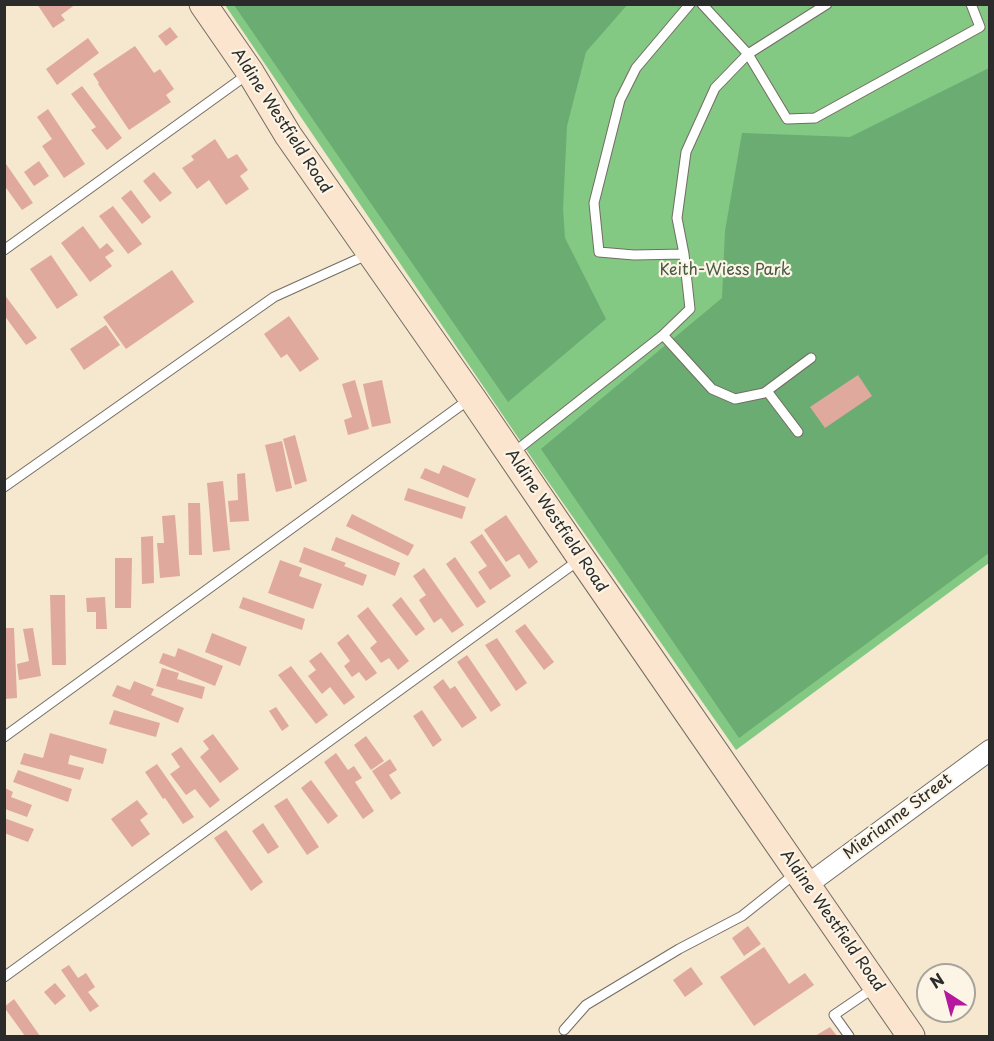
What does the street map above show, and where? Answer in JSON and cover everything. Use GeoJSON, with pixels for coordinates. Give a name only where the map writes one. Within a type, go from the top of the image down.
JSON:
{"type":"FeatureCollection","features":[{"type":"Feature","properties":{"kind":"main road","name":"Aldine Westfield Road"},"geometry":{"type":"LineString","coordinates":[[203,4],[250,72],[288,135],[912,1036]]}},
{"type":"Feature","properties":{"kind":"street","name":"Mierianne Street"},"geometry":{"type":"LineString","coordinates":[[803,878],[990,750]]}},
{"type":"Feature","properties":{"kind":"lane"},"geometry":{"type":"LineString","coordinates":[[684,254],[634,255],[599,252],[594,203],[620,100],[636,68],[690,4]]}},
{"type":"Feature","properties":{"kind":"lane"},"geometry":{"type":"LineString","coordinates":[[702,4],[748,54],[787,119],[814,118],[980,27],[971,4]]}},
{"type":"Feature","properties":{"kind":"lane"},"geometry":{"type":"LineString","coordinates":[[511,454],[663,335],[690,309],[684,254],[677,218],[686,152],[715,88],[748,54],[827,4]]}},
{"type":"Feature","properties":{"kind":"lane"},"geometry":{"type":"LineString","coordinates":[[4,249],[250,72]]}},
{"type":"Feature","properties":{"kind":"lane"},"geometry":{"type":"LineString","coordinates":[[4,487],[274,297],[371,253]]}},
{"type":"Feature","properties":{"kind":"lane"},"geometry":{"type":"LineString","coordinates":[[663,335],[712,389],[735,399],[764,393],[811,358]]}},
{"type":"Feature","properties":{"kind":"lane"},"geometry":{"type":"LineString","coordinates":[[767,391],[798,432]]}},
{"type":"Feature","properties":{"kind":"lane"},"geometry":{"type":"LineString","coordinates":[[4,737],[472,398]]}},
{"type":"Feature","properties":{"kind":"lane"},"geometry":{"type":"LineString","coordinates":[[4,977],[581,558]]}},
{"type":"Feature","properties":{"kind":"lane"},"geometry":{"type":"LineString","coordinates":[[564,1030],[586,1005],[620,983],[742,916],[774,890],[803,878]]}},
{"type":"Feature","properties":{"kind":"lane"},"geometry":{"type":"LineString","coordinates":[[849,1036],[834,1015],[877,986]]}},
{"type":"Feature","properties":{"kind":"green space","name":"Keith-Wiess Park"},"geometry":{"type":"Polygon","coordinates":[[[225,5],[989,5],[989,563],[736,750],[540,470],[225,5]]]}},
{"type":"Feature","properties":{"kind":"green space"},"geometry":{"type":"Polygon","coordinates":[[[234,5],[627,5],[586,52],[567,126],[563,209],[565,238],[606,319],[508,402],[234,5]]]}},
{"type":"Feature","properties":{"kind":"green space"},"geometry":{"type":"Polygon","coordinates":[[[989,68],[989,553],[739,738],[541,449],[722,298],[725,231],[742,133],[850,137],[989,68]]]}},
{"type":"Feature","properties":{"kind":"building"},"geometry":{"type":"Polygon","coordinates":[[[37,4],[76,4],[61,15],[65,20],[53,28],[37,4]]]}},
{"type":"Feature","properties":{"kind":"building"},"geometry":{"type":"Polygon","coordinates":[[[170,27],[178,37],[166,46],[158,36],[170,27]]]}},
{"type":"Feature","properties":{"kind":"building"},"geometry":{"type":"Polygon","coordinates":[[[88,38],[99,53],[57,85],[46,69],[88,38]]]}},
{"type":"Feature","properties":{"kind":"building"},"geometry":{"type":"Polygon","coordinates":[[[135,46],[154,73],[160,69],[174,89],[166,95],[171,102],[129,130],[93,74],[135,46]]]}},
{"type":"Feature","properties":{"kind":"building"},"geometry":{"type":"Polygon","coordinates":[[[82,86],[122,138],[107,150],[91,130],[96,127],[71,94],[82,86]]]}},
{"type":"Feature","properties":{"kind":"building"},"geometry":{"type":"Polygon","coordinates":[[[48,109],[85,164],[64,178],[42,146],[52,139],[37,117],[48,109]]]}},
{"type":"Feature","properties":{"kind":"building"},"geometry":{"type":"Polygon","coordinates":[[[215,139],[228,159],[237,154],[248,170],[240,176],[249,189],[226,205],[209,180],[197,189],[182,168],[194,160],[191,156],[215,139]]]}},
{"type":"Feature","properties":{"kind":"building"},"geometry":{"type":"Polygon","coordinates":[[[4,161],[33,203],[22,210],[4,185],[4,161]]]}},
{"type":"Feature","properties":{"kind":"building"},"geometry":{"type":"Polygon","coordinates":[[[39,161],[49,176],[34,186],[24,172],[39,161]]]}},
{"type":"Feature","properties":{"kind":"building"},"geometry":{"type":"Polygon","coordinates":[[[154,172],[172,193],[160,202],[143,181],[154,172]]]}},
{"type":"Feature","properties":{"kind":"building"},"geometry":{"type":"Polygon","coordinates":[[[131,190],[151,217],[142,224],[121,198],[131,190]]]}},
{"type":"Feature","properties":{"kind":"building"},"geometry":{"type":"Polygon","coordinates":[[[113,206],[142,244],[128,254],[99,216],[113,206]]]}},
{"type":"Feature","properties":{"kind":"building"},"geometry":{"type":"Polygon","coordinates":[[[83,226],[100,249],[107,243],[114,251],[105,257],[112,266],[90,282],[61,243],[83,226]]]}},
{"type":"Feature","properties":{"kind":"building"},"geometry":{"type":"Polygon","coordinates":[[[51,255],[78,295],[57,309],[30,269],[51,255]]]}},
{"type":"Feature","properties":{"kind":"building"},"geometry":{"type":"Polygon","coordinates":[[[172,270],[194,302],[126,349],[103,317],[172,270]]]}},
{"type":"Feature","properties":{"kind":"building"},"geometry":{"type":"Polygon","coordinates":[[[4,294],[37,338],[26,345],[4,315],[4,294]]]}},
{"type":"Feature","properties":{"kind":"building"},"geometry":{"type":"Polygon","coordinates":[[[289,316],[319,359],[300,372],[287,354],[281,358],[264,334],[289,316]]]}},
{"type":"Feature","properties":{"kind":"building"},"geometry":{"type":"Polygon","coordinates":[[[106,325],[120,345],[84,370],[70,349],[106,325]]]}},
{"type":"Feature","properties":{"kind":"building"},"geometry":{"type":"Polygon","coordinates":[[[858,375],[872,396],[825,428],[810,407],[858,375]]]}},
{"type":"Feature","properties":{"kind":"building"},"geometry":{"type":"Polygon","coordinates":[[[355,380],[369,429],[348,435],[344,420],[352,417],[342,384],[355,380]]]}},
{"type":"Feature","properties":{"kind":"building"},"geometry":{"type":"Polygon","coordinates":[[[382,380],[391,423],[372,427],[363,384],[382,380]]]}},
{"type":"Feature","properties":{"kind":"building"},"geometry":{"type":"Polygon","coordinates":[[[295,435],[307,481],[295,485],[283,439],[295,435]]]}},
{"type":"Feature","properties":{"kind":"building"},"geometry":{"type":"Polygon","coordinates":[[[282,441],[292,488],[276,492],[265,445],[282,441]]]}},
{"type":"Feature","properties":{"kind":"building"},"geometry":{"type":"Polygon","coordinates":[[[443,465],[476,479],[468,498],[420,478],[425,468],[439,474],[443,465]]]}},
{"type":"Feature","properties":{"kind":"building"},"geometry":{"type":"Polygon","coordinates":[[[245,473],[249,521],[230,522],[228,501],[238,500],[237,474],[245,473]]]}},
{"type":"Feature","properties":{"kind":"building"},"geometry":{"type":"Polygon","coordinates":[[[223,481],[230,550],[213,552],[207,483],[223,481]]]}},
{"type":"Feature","properties":{"kind":"building"},"geometry":{"type":"Polygon","coordinates":[[[408,488],[466,507],[462,519],[404,500],[408,488]]]}},
{"type":"Feature","properties":{"kind":"building"},"geometry":{"type":"Polygon","coordinates":[[[188,503],[200,503],[202,555],[189,555],[188,503]]]}},
{"type":"Feature","properties":{"kind":"building"},"geometry":{"type":"Polygon","coordinates":[[[352,514],[414,545],[408,556],[346,526],[352,514]]]}},
{"type":"Feature","properties":{"kind":"building"},"geometry":{"type":"Polygon","coordinates":[[[175,515],[180,576],[160,578],[157,543],[164,543],[162,516],[175,515]]]}},
{"type":"Feature","properties":{"kind":"building"},"geometry":{"type":"Polygon","coordinates":[[[506,515],[538,562],[529,569],[519,554],[506,562],[484,530],[506,515]]]}},
{"type":"Feature","properties":{"kind":"building"},"geometry":{"type":"Polygon","coordinates":[[[482,534],[511,576],[490,590],[478,572],[487,566],[470,542],[482,534]]]}},
{"type":"Feature","properties":{"kind":"building"},"geometry":{"type":"Polygon","coordinates":[[[153,536],[154,583],[142,584],[141,537],[153,536]]]}},
{"type":"Feature","properties":{"kind":"building"},"geometry":{"type":"Polygon","coordinates":[[[336,537],[400,563],[395,576],[331,550],[336,537]]]}},
{"type":"Feature","properties":{"kind":"building"},"geometry":{"type":"Polygon","coordinates":[[[304,547],[346,563],[344,566],[367,575],[363,586],[299,562],[304,547]]]}},
{"type":"Feature","properties":{"kind":"building"},"geometry":{"type":"Polygon","coordinates":[[[455,557],[486,602],[477,608],[446,564],[455,557]]]}},
{"type":"Feature","properties":{"kind":"building"},"geometry":{"type":"Polygon","coordinates":[[[115,558],[132,558],[131,608],[115,608],[115,558]]]}},
{"type":"Feature","properties":{"kind":"building"},"geometry":{"type":"Polygon","coordinates":[[[280,560],[302,568],[299,576],[322,584],[313,609],[268,593],[280,560]]]}},
{"type":"Feature","properties":{"kind":"building"},"geometry":{"type":"Polygon","coordinates":[[[424,568],[464,625],[452,633],[441,618],[434,623],[419,600],[426,595],[413,576],[424,568]]]}},
{"type":"Feature","properties":{"kind":"building"},"geometry":{"type":"Polygon","coordinates":[[[50,595],[65,595],[66,665],[52,665],[50,595]]]}},
{"type":"Feature","properties":{"kind":"building"},"geometry":{"type":"Polygon","coordinates":[[[105,597],[107,629],[96,629],[96,612],[87,612],[86,598],[105,597]]]}},
{"type":"Feature","properties":{"kind":"building"},"geometry":{"type":"Polygon","coordinates":[[[243,597],[305,619],[302,630],[239,608],[243,597]]]}},
{"type":"Feature","properties":{"kind":"building"},"geometry":{"type":"Polygon","coordinates":[[[401,597],[425,629],[416,636],[392,605],[401,597]]]}},
{"type":"Feature","properties":{"kind":"building"},"geometry":{"type":"Polygon","coordinates":[[[368,607],[409,661],[398,670],[389,658],[381,663],[370,648],[377,642],[357,616],[368,607]]]}},
{"type":"Feature","properties":{"kind":"building"},"geometry":{"type":"Polygon","coordinates":[[[525,624],[554,662],[544,670],[515,631],[525,624]]]}},
{"type":"Feature","properties":{"kind":"building"},"geometry":{"type":"Polygon","coordinates":[[[4,628],[14,628],[17,698],[4,699],[4,628]]]}},
{"type":"Feature","properties":{"kind":"building"},"geometry":{"type":"Polygon","coordinates":[[[33,628],[41,676],[19,680],[17,664],[29,661],[23,629],[33,628]]]}},
{"type":"Feature","properties":{"kind":"building"},"geometry":{"type":"Polygon","coordinates":[[[212,633],[247,647],[240,666],[205,652],[212,633]]]}},
{"type":"Feature","properties":{"kind":"building"},"geometry":{"type":"Polygon","coordinates":[[[348,634],[377,673],[366,681],[359,672],[352,677],[344,666],[350,661],[337,643],[348,634]]]}},
{"type":"Feature","properties":{"kind":"building"},"geometry":{"type":"Polygon","coordinates":[[[497,638],[527,683],[516,691],[485,645],[497,638]]]}},
{"type":"Feature","properties":{"kind":"building"},"geometry":{"type":"Polygon","coordinates":[[[178,648],[223,666],[215,686],[159,663],[163,653],[175,657],[178,648]]]}},
{"type":"Feature","properties":{"kind":"building"},"geometry":{"type":"Polygon","coordinates":[[[321,652],[355,697],[344,705],[330,687],[322,694],[308,676],[316,670],[309,661],[321,652]]]}},
{"type":"Feature","properties":{"kind":"building"},"geometry":{"type":"Polygon","coordinates":[[[467,655],[501,705],[491,712],[457,662],[467,655]]]}},
{"type":"Feature","properties":{"kind":"building"},"geometry":{"type":"Polygon","coordinates":[[[291,666],[328,715],[316,724],[278,675],[291,666]]]}},
{"type":"Feature","properties":{"kind":"building"},"geometry":{"type":"Polygon","coordinates":[[[162,668],[179,673],[177,679],[205,687],[202,699],[156,686],[162,668]]]}},
{"type":"Feature","properties":{"kind":"building"},"geometry":{"type":"Polygon","coordinates":[[[443,679],[450,689],[455,686],[477,718],[462,728],[433,687],[443,679]]]}},
{"type":"Feature","properties":{"kind":"building"},"geometry":{"type":"Polygon","coordinates":[[[134,681],[154,689],[151,695],[184,708],[178,723],[112,696],[117,685],[130,690],[134,681]]]}},
{"type":"Feature","properties":{"kind":"building"},"geometry":{"type":"Polygon","coordinates":[[[276,707],[289,726],[282,731],[269,711],[276,707]]]}},
{"type":"Feature","properties":{"kind":"building"},"geometry":{"type":"Polygon","coordinates":[[[114,710],[160,723],[156,737],[109,724],[114,710]]]}},
{"type":"Feature","properties":{"kind":"building"},"geometry":{"type":"Polygon","coordinates":[[[422,710],[442,740],[433,747],[413,716],[422,710]]]}},
{"type":"Feature","properties":{"kind":"building"},"geometry":{"type":"Polygon","coordinates":[[[50,733],[107,749],[103,764],[70,755],[68,764],[84,768],[80,780],[20,764],[24,753],[43,758],[50,733]]]}},
{"type":"Feature","properties":{"kind":"building"},"geometry":{"type":"Polygon","coordinates":[[[213,734],[239,769],[220,783],[200,757],[209,749],[203,741],[213,734]]]}},
{"type":"Feature","properties":{"kind":"building"},"geometry":{"type":"Polygon","coordinates":[[[366,736],[384,761],[371,770],[354,745],[366,736]]]}},
{"type":"Feature","properties":{"kind":"building"},"geometry":{"type":"Polygon","coordinates":[[[181,747],[220,800],[210,808],[195,789],[186,795],[170,774],[180,767],[171,754],[181,747]]]}},
{"type":"Feature","properties":{"kind":"building"},"geometry":{"type":"Polygon","coordinates":[[[336,753],[348,770],[354,766],[362,778],[355,782],[374,811],[363,819],[324,762],[336,753]]]}},
{"type":"Feature","properties":{"kind":"building"},"geometry":{"type":"Polygon","coordinates":[[[390,759],[397,770],[389,775],[401,793],[391,800],[372,771],[390,759]]]}},
{"type":"Feature","properties":{"kind":"building"},"geometry":{"type":"Polygon","coordinates":[[[157,764],[194,817],[183,824],[145,772],[157,764]]]}},
{"type":"Feature","properties":{"kind":"building"},"geometry":{"type":"Polygon","coordinates":[[[18,770],[72,789],[68,802],[13,782],[18,770]]]}},
{"type":"Feature","properties":{"kind":"building"},"geometry":{"type":"Polygon","coordinates":[[[311,780],[338,816],[328,824],[301,788],[311,780]]]}},
{"type":"Feature","properties":{"kind":"building"},"geometry":{"type":"Polygon","coordinates":[[[5,788],[13,792],[11,797],[32,805],[27,817],[5,809],[5,788]]]}},
{"type":"Feature","properties":{"kind":"building"},"geometry":{"type":"Polygon","coordinates":[[[287,798],[319,847],[307,855],[274,806],[287,798]]]}},
{"type":"Feature","properties":{"kind":"building"},"geometry":{"type":"Polygon","coordinates":[[[137,800],[148,814],[140,820],[150,834],[132,847],[111,819],[137,800]]]}},
{"type":"Feature","properties":{"kind":"building"},"geometry":{"type":"Polygon","coordinates":[[[4,818],[34,829],[28,842],[4,833],[4,818]]]}},
{"type":"Feature","properties":{"kind":"building"},"geometry":{"type":"Polygon","coordinates":[[[263,823],[279,847],[268,854],[252,831],[263,823]]]}},
{"type":"Feature","properties":{"kind":"building"},"geometry":{"type":"Polygon","coordinates":[[[226,830],[263,882],[251,891],[214,838],[226,830]]]}},
{"type":"Feature","properties":{"kind":"building"},"geometry":{"type":"Polygon","coordinates":[[[748,926],[761,944],[744,956],[732,938],[748,926]]]}},
{"type":"Feature","properties":{"kind":"building"},"geometry":{"type":"Polygon","coordinates":[[[764,947],[789,984],[805,973],[814,985],[754,1026],[720,977],[764,947]]]}},
{"type":"Feature","properties":{"kind":"building"},"geometry":{"type":"Polygon","coordinates":[[[69,965],[78,978],[86,973],[95,987],[88,992],[99,1006],[90,1012],[61,970],[69,965]]]}},
{"type":"Feature","properties":{"kind":"building"},"geometry":{"type":"Polygon","coordinates":[[[691,967],[703,984],[685,997],[673,980],[691,967]]]}},
{"type":"Feature","properties":{"kind":"building"},"geometry":{"type":"Polygon","coordinates":[[[55,983],[66,996],[55,1005],[44,992],[55,983]]]}},
{"type":"Feature","properties":{"kind":"building"},"geometry":{"type":"Polygon","coordinates":[[[14,999],[40,1036],[25,1036],[4,1007],[14,999]]]}},
{"type":"Feature","properties":{"kind":"building"},"geometry":{"type":"Polygon","coordinates":[[[830,1027],[837,1036],[815,1036],[830,1027]]]}}]}
